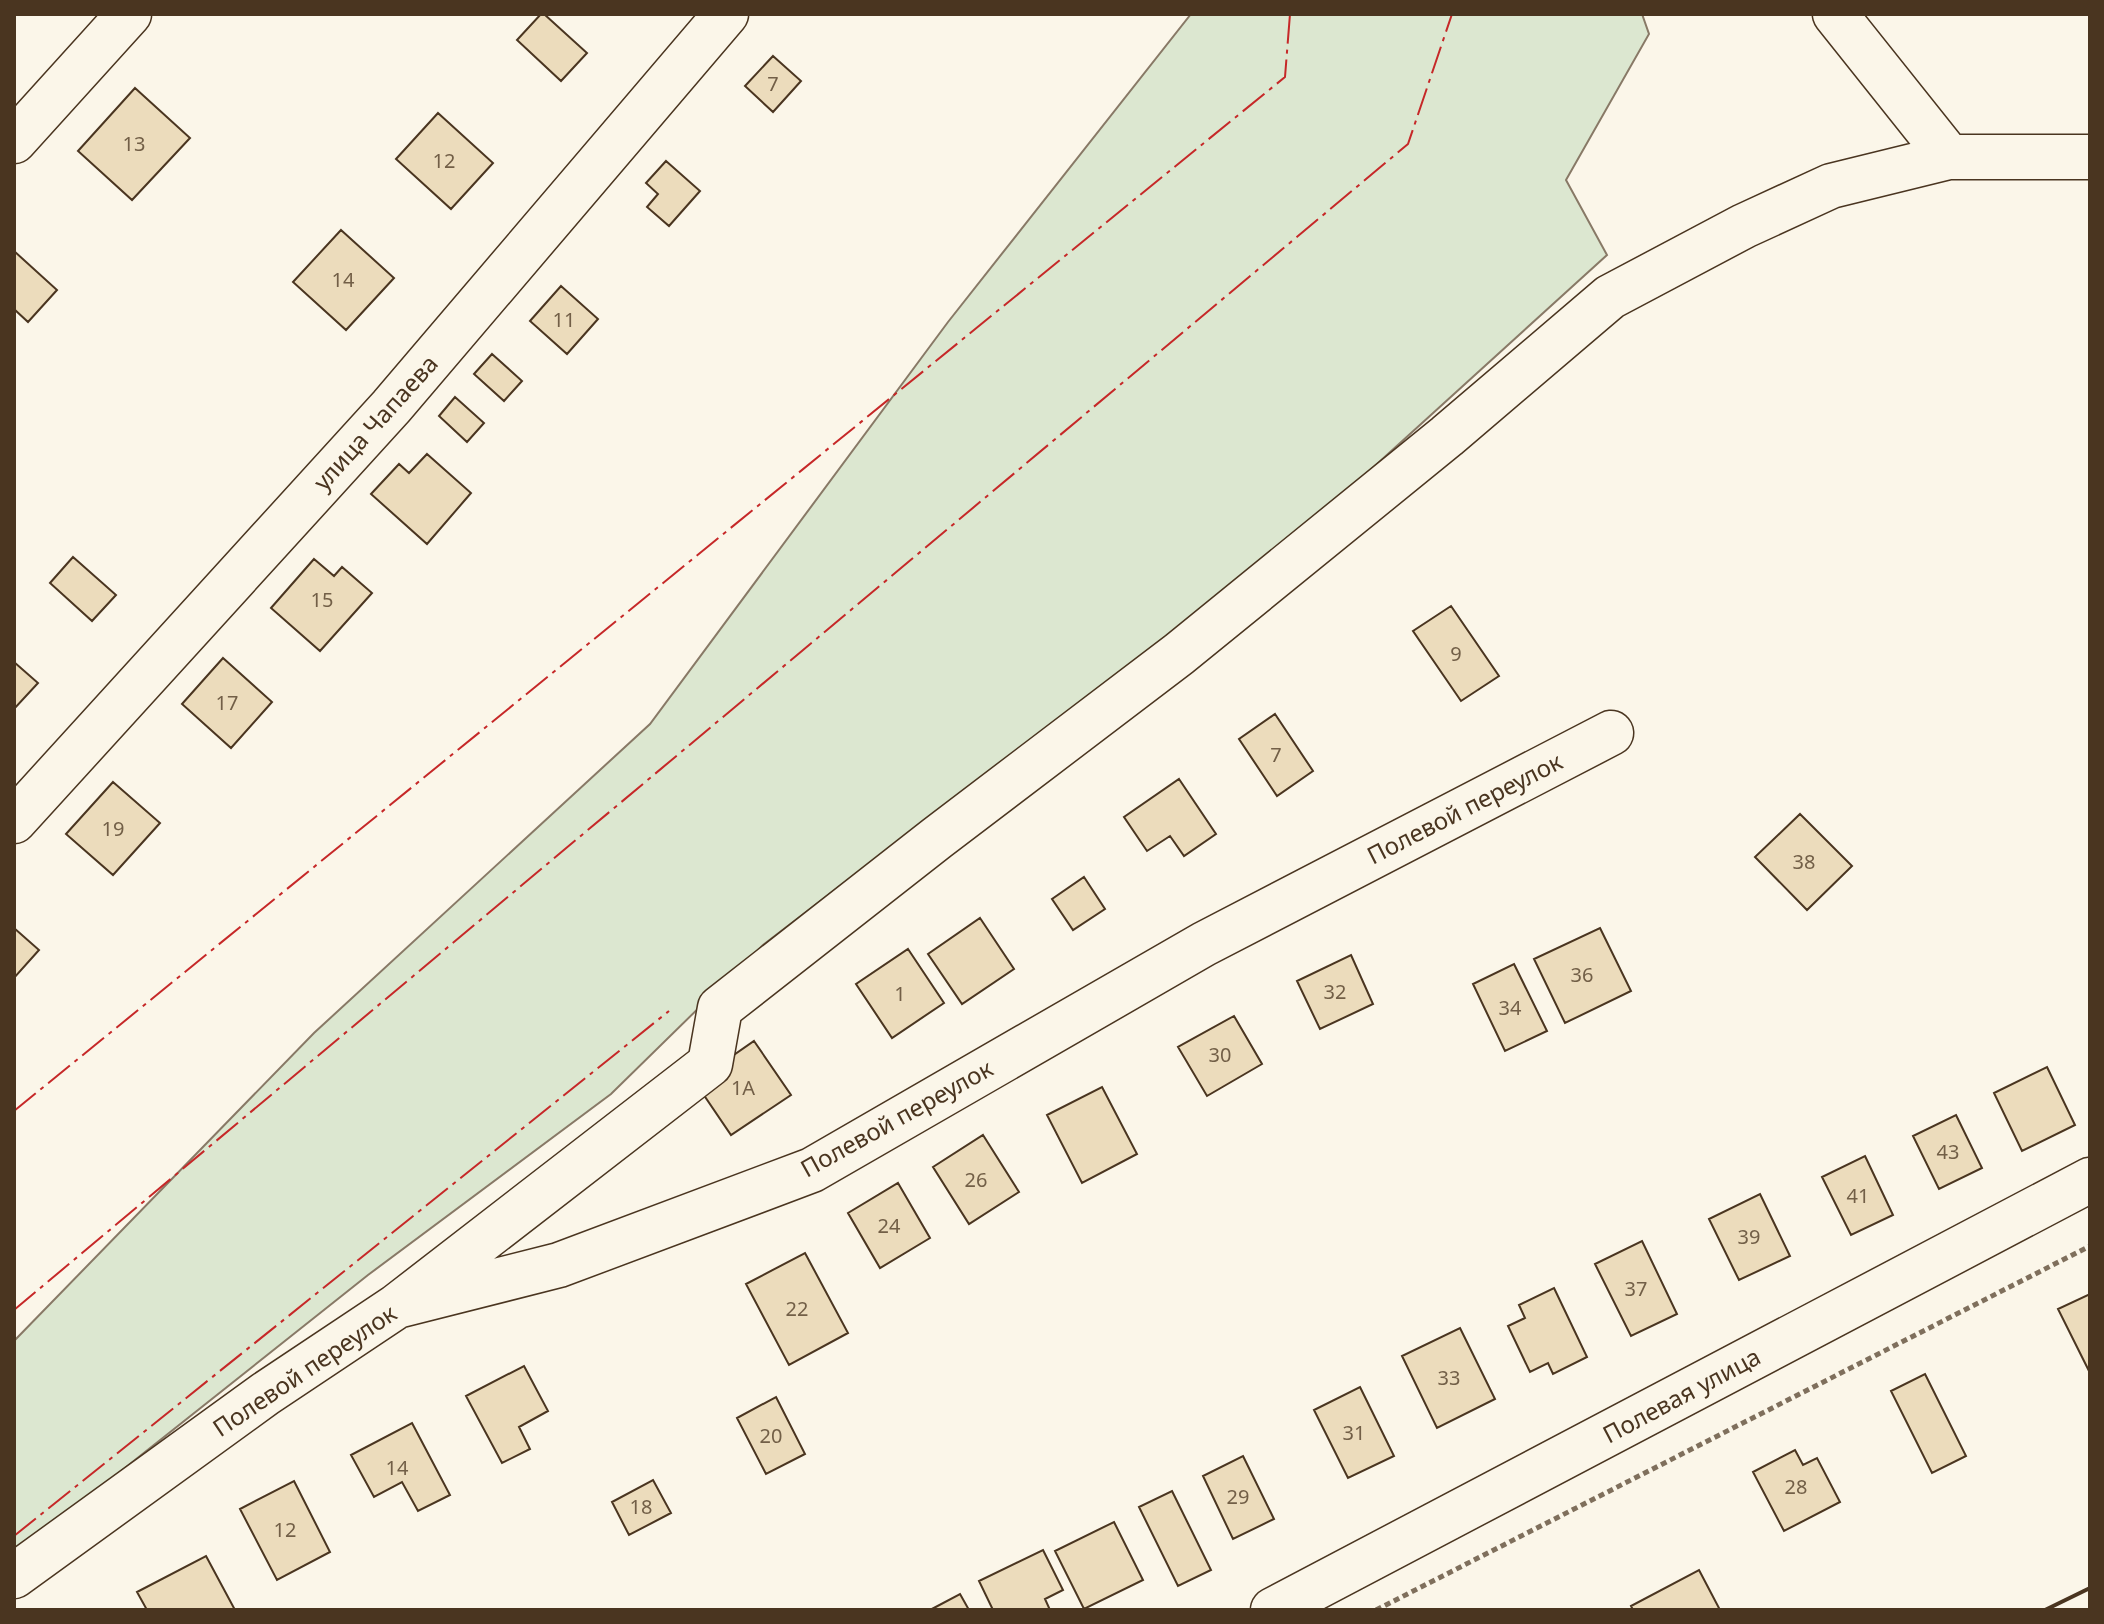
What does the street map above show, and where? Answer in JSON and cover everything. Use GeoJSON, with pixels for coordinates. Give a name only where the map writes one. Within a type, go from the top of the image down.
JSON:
{"type":"FeatureCollection","features":[{"type":"Feature","properties":{"kind":"street"},"geometry":{"type":"LineString","coordinates":[[14,141],[129,14]]}},
{"type":"Feature","properties":{"kind":"street","name":"улица Чапаева"},"geometry":{"type":"LineString","coordinates":[[14,821],[391,407],[726,14]]}},
{"type":"Feature","properties":{"kind":"street"},"geometry":{"type":"LineString","coordinates":[[1835,14],[1949,157]]}},
{"type":"Feature","properties":{"kind":"street"},"geometry":{"type":"LineString","coordinates":[[397,1306],[710,1064],[720,1008],[1179,654],[1458,427],[1610,297],[1744,226],[1831,186],[1949,157],[2090,157]]}},
{"type":"Feature","properties":{"kind":"street","name":"Полевой переулок"},"geometry":{"type":"LineString","coordinates":[[14,1576],[265,1394],[397,1306],[559,1265],[812,1170],[1204,944],[1611,733]]}},
{"type":"Feature","properties":{"kind":"street","name":"Полевая улица"},"geometry":{"type":"LineString","coordinates":[[1273,1610],[2090,1180]]}},
{"type":"Feature","properties":{"kind":"path"},"geometry":{"type":"LineString","coordinates":[[1376,1610],[2090,1246]]}},
{"type":"Feature","properties":{"kind":"green space"},"geometry":{"type":"Polygon","coordinates":[[[1191,14],[1642,14],[1649,34],[1566,180],[1607,255],[1301,533],[763,945],[611,1094],[368,1275],[14,1556],[14,1341],[314,1033],[650,724],[948,322],[1191,14]]]}},
{"type":"Feature","properties":{"kind":"building"},"geometry":{"type":"Polygon","coordinates":[[[541,14],[587,53],[561,81],[517,40],[541,14]]]}},
{"type":"Feature","properties":{"kind":"building"},"geometry":{"type":"Polygon","coordinates":[[[773,56],[801,81],[773,112],[745,86],[773,56]]]}},
{"type":"Feature","properties":{"kind":"building"},"geometry":{"type":"Polygon","coordinates":[[[135,88],[190,138],[132,200],[78,151],[135,88]]]}},
{"type":"Feature","properties":{"kind":"building"},"geometry":{"type":"Polygon","coordinates":[[[438,113],[493,163],[451,209],[396,159],[438,113]]]}},
{"type":"Feature","properties":{"kind":"building"},"geometry":{"type":"Polygon","coordinates":[[[666,161],[700,191],[669,226],[647,207],[658,194],[646,183],[666,161]]]}},
{"type":"Feature","properties":{"kind":"building"},"geometry":{"type":"Polygon","coordinates":[[[341,230],[394,278],[346,330],[293,282],[341,230]]]}},
{"type":"Feature","properties":{"kind":"building"},"geometry":{"type":"Polygon","coordinates":[[[14,251],[57,290],[28,322],[14,309],[14,251]]]}},
{"type":"Feature","properties":{"kind":"building"},"geometry":{"type":"Polygon","coordinates":[[[561,286],[598,319],[567,354],[530,321],[561,286]]]}},
{"type":"Feature","properties":{"kind":"building"},"geometry":{"type":"Polygon","coordinates":[[[492,354],[522,381],[504,401],[474,374],[492,354]]]}},
{"type":"Feature","properties":{"kind":"building"},"geometry":{"type":"Polygon","coordinates":[[[455,397],[484,423],[467,442],[439,416],[455,397]]]}},
{"type":"Feature","properties":{"kind":"building"},"geometry":{"type":"Polygon","coordinates":[[[427,454],[471,493],[427,544],[371,494],[399,464],[409,473],[427,454]]]}},
{"type":"Feature","properties":{"kind":"building"},"geometry":{"type":"Polygon","coordinates":[[[73,557],[116,595],[92,621],[50,583],[73,557]]]}},
{"type":"Feature","properties":{"kind":"building"},"geometry":{"type":"Polygon","coordinates":[[[314,559],[334,576],[342,567],[372,593],[320,651],[271,608],[314,559]]]}},
{"type":"Feature","properties":{"kind":"building"},"geometry":{"type":"Polygon","coordinates":[[[1451,606],[1499,676],[1461,701],[1413,631],[1451,606]]]}},
{"type":"Feature","properties":{"kind":"building"},"geometry":{"type":"Polygon","coordinates":[[[223,658],[272,702],[231,748],[182,704],[223,658]]]}},
{"type":"Feature","properties":{"kind":"building"},"geometry":{"type":"Polygon","coordinates":[[[14,662],[38,683],[14,709],[14,662]]]}},
{"type":"Feature","properties":{"kind":"building"},"geometry":{"type":"Polygon","coordinates":[[[1275,714],[1313,771],[1277,796],[1239,739],[1275,714]]]}},
{"type":"Feature","properties":{"kind":"building"},"geometry":{"type":"Polygon","coordinates":[[[1179,779],[1216,834],[1184,856],[1170,836],[1147,851],[1124,817],[1179,779]]]}},
{"type":"Feature","properties":{"kind":"building"},"geometry":{"type":"Polygon","coordinates":[[[113,782],[160,823],[113,875],[66,834],[113,782]]]}},
{"type":"Feature","properties":{"kind":"building"},"geometry":{"type":"Polygon","coordinates":[[[1800,814],[1852,866],[1807,910],[1755,857],[1800,814]]]}},
{"type":"Feature","properties":{"kind":"building"},"geometry":{"type":"Polygon","coordinates":[[[1084,877],[1105,909],[1073,930],[1052,899],[1084,877]]]}},
{"type":"Feature","properties":{"kind":"building"},"geometry":{"type":"Polygon","coordinates":[[[980,918],[1014,969],[962,1004],[928,954],[980,918]]]}},
{"type":"Feature","properties":{"kind":"building"},"geometry":{"type":"Polygon","coordinates":[[[14,928],[39,950],[14,978],[14,928]]]}},
{"type":"Feature","properties":{"kind":"building"},"geometry":{"type":"Polygon","coordinates":[[[1600,928],[1631,991],[1565,1023],[1534,959],[1600,928]]]}},
{"type":"Feature","properties":{"kind":"building"},"geometry":{"type":"Polygon","coordinates":[[[908,949],[944,1003],[892,1038],[856,984],[908,949]]]}},
{"type":"Feature","properties":{"kind":"building"},"geometry":{"type":"Polygon","coordinates":[[[1351,955],[1373,1004],[1320,1029],[1297,981],[1351,955]]]}},
{"type":"Feature","properties":{"kind":"building"},"geometry":{"type":"Polygon","coordinates":[[[1514,964],[1547,1031],[1505,1051],[1473,984],[1514,964]]]}},
{"type":"Feature","properties":{"kind":"building"},"geometry":{"type":"Polygon","coordinates":[[[1234,1016],[1262,1064],[1207,1096],[1178,1047],[1234,1016]]]}},
{"type":"Feature","properties":{"kind":"building"},"geometry":{"type":"Polygon","coordinates":[[[754,1041],[791,1095],[731,1135],[695,1082],[754,1041]]]}},
{"type":"Feature","properties":{"kind":"building"},"geometry":{"type":"Polygon","coordinates":[[[2047,1067],[2075,1125],[2022,1151],[1994,1093],[2047,1067]]]}},
{"type":"Feature","properties":{"kind":"building"},"geometry":{"type":"Polygon","coordinates":[[[1102,1087],[1137,1154],[1082,1183],[1047,1115],[1102,1087]]]}},
{"type":"Feature","properties":{"kind":"building"},"geometry":{"type":"Polygon","coordinates":[[[1956,1115],[1982,1168],[1939,1189],[1913,1136],[1956,1115]]]}},
{"type":"Feature","properties":{"kind":"building"},"geometry":{"type":"Polygon","coordinates":[[[983,1135],[1019,1192],[969,1224],[933,1167],[983,1135]]]}},
{"type":"Feature","properties":{"kind":"building"},"geometry":{"type":"Polygon","coordinates":[[[1865,1156],[1893,1215],[1851,1235],[1822,1177],[1865,1156]]]}},
{"type":"Feature","properties":{"kind":"building"},"geometry":{"type":"Polygon","coordinates":[[[898,1183],[930,1238],[880,1268],[848,1213],[898,1183]]]}},
{"type":"Feature","properties":{"kind":"building"},"geometry":{"type":"Polygon","coordinates":[[[1760,1194],[1790,1256],[1739,1280],[1709,1219],[1760,1194]]]}},
{"type":"Feature","properties":{"kind":"building"},"geometry":{"type":"Polygon","coordinates":[[[1642,1241],[1677,1314],[1631,1336],[1595,1264],[1642,1241]]]}},
{"type":"Feature","properties":{"kind":"building"},"geometry":{"type":"Polygon","coordinates":[[[805,1253],[848,1333],[789,1365],[746,1284],[805,1253]]]}},
{"type":"Feature","properties":{"kind":"building"},"geometry":{"type":"Polygon","coordinates":[[[1554,1288],[1587,1357],[1553,1374],[1548,1363],[1530,1372],[1508,1326],[1525,1318],[1519,1305],[1554,1288]]]}},
{"type":"Feature","properties":{"kind":"building"},"geometry":{"type":"Polygon","coordinates":[[[2090,1294],[2090,1373],[2058,1309],[2090,1294]]]}},
{"type":"Feature","properties":{"kind":"building"},"geometry":{"type":"Polygon","coordinates":[[[1460,1328],[1495,1399],[1437,1428],[1402,1356],[1460,1328]]]}},
{"type":"Feature","properties":{"kind":"building"},"geometry":{"type":"Polygon","coordinates":[[[524,1366],[548,1411],[519,1427],[530,1449],[502,1463],[466,1396],[524,1366]]]}},
{"type":"Feature","properties":{"kind":"building"},"geometry":{"type":"Polygon","coordinates":[[[1925,1374],[1966,1456],[1932,1473],[1891,1391],[1925,1374]]]}},
{"type":"Feature","properties":{"kind":"building"},"geometry":{"type":"Polygon","coordinates":[[[1360,1387],[1394,1456],[1348,1478],[1314,1410],[1360,1387]]]}},
{"type":"Feature","properties":{"kind":"building"},"geometry":{"type":"Polygon","coordinates":[[[776,1397],[805,1454],[766,1474],[737,1418],[776,1397]]]}},
{"type":"Feature","properties":{"kind":"building"},"geometry":{"type":"Polygon","coordinates":[[[412,1423],[450,1495],[418,1511],[402,1482],[374,1497],[351,1455],[412,1423]]]}},
{"type":"Feature","properties":{"kind":"building"},"geometry":{"type":"Polygon","coordinates":[[[1795,1450],[1803,1465],[1817,1458],[1840,1502],[1784,1531],[1753,1472],[1795,1450]]]}},
{"type":"Feature","properties":{"kind":"building"},"geometry":{"type":"Polygon","coordinates":[[[1243,1456],[1274,1519],[1233,1539],[1203,1476],[1243,1456]]]}},
{"type":"Feature","properties":{"kind":"building"},"geometry":{"type":"Polygon","coordinates":[[[653,1480],[671,1513],[629,1535],[612,1502],[653,1480]]]}},
{"type":"Feature","properties":{"kind":"building"},"geometry":{"type":"Polygon","coordinates":[[[294,1481],[330,1552],[277,1580],[240,1509],[294,1481]]]}},
{"type":"Feature","properties":{"kind":"building"},"geometry":{"type":"Polygon","coordinates":[[[1172,1491],[1211,1570],[1178,1586],[1139,1507],[1172,1491]]]}},
{"type":"Feature","properties":{"kind":"building"},"geometry":{"type":"Polygon","coordinates":[[[1114,1522],[1143,1580],[1084,1609],[1055,1551],[1114,1522]]]}},
{"type":"Feature","properties":{"kind":"building"},"geometry":{"type":"Polygon","coordinates":[[[1043,1550],[1063,1590],[1045,1599],[1050,1610],[993,1610],[979,1581],[1043,1550]]]}},
{"type":"Feature","properties":{"kind":"building"},"geometry":{"type":"Polygon","coordinates":[[[206,1556],[235,1610],[147,1610],[137,1592],[206,1556]]]}},
{"type":"Feature","properties":{"kind":"building"},"geometry":{"type":"Polygon","coordinates":[[[1699,1570],[1720,1610],[1633,1610],[1631,1606],[1699,1570]]]}},
{"type":"Feature","properties":{"kind":"building"},"geometry":{"type":"Polygon","coordinates":[[[960,1594],[969,1610],[930,1610],[960,1594]]]}},
{"type":"Feature","properties":{"kind":"wall"},"geometry":{"type":"LineString","coordinates":[[2045,1610],[2090,1588]]}},
{"type":"Feature","properties":{"kind":"power"},"geometry":{"type":"LineString","coordinates":[[14,1111],[1285,77],[1290,14]]}},
{"type":"Feature","properties":{"kind":"power"},"geometry":{"type":"LineString","coordinates":[[14,1310],[1408,144],[1452,14]]}},
{"type":"Feature","properties":{"kind":"power"},"geometry":{"type":"LineString","coordinates":[[14,1536],[669,1011]]}}]}
